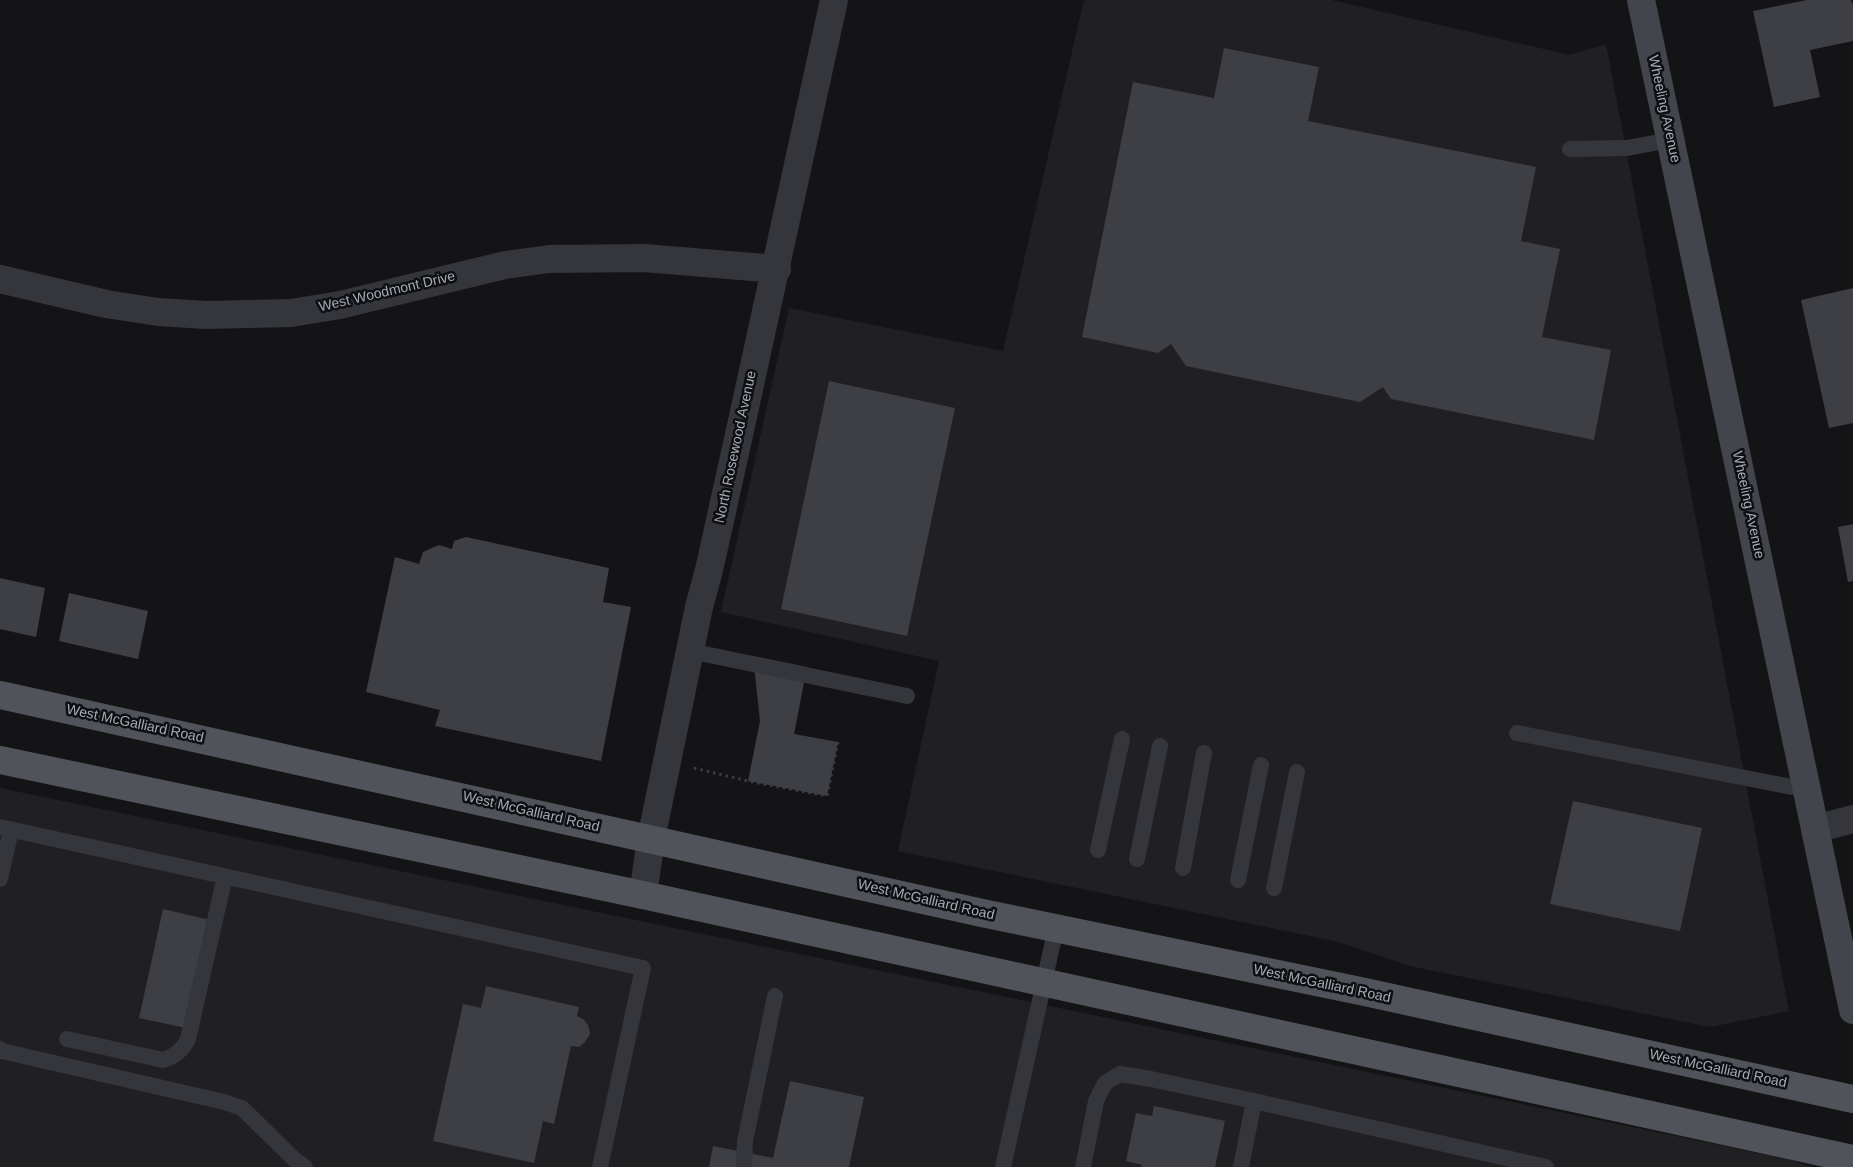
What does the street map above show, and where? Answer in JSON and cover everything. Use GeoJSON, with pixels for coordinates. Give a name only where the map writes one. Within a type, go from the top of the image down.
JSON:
{"type":"FeatureCollection","features":[{"type":"Feature","properties":{"kind":"main road","name":"Wheeling Avenue"},"geometry":{"type":"LineString","coordinates":[[1641,0],[1853,1010]]}},
{"type":"Feature","properties":{"kind":"main road","name":"West McGalliard Road"},"geometry":{"type":"LineString","coordinates":[[0,695],[1056,928],[1365,992],[1853,1099]]}},
{"type":"Feature","properties":{"kind":"main road"},"geometry":{"type":"LineString","coordinates":[[0,760],[643,895],[1853,1159]]}},
{"type":"Feature","properties":{"kind":"street","name":"North Rosewood Avenue"},"geometry":{"type":"LineString","coordinates":[[643,895],[651,839],[690,651],[777,269],[834,0]]}},
{"type":"Feature","properties":{"kind":"street","name":"West Woodmont Drive"},"geometry":{"type":"LineString","coordinates":[[0,279],[106,304],[158,312],[206,315],[291,313],[340,305],[506,265],[549,259],[644,258],[777,269]]}},
{"type":"Feature","properties":{"kind":"street"},"geometry":{"type":"LineString","coordinates":[[1815,829],[1853,819]]}},
{"type":"Feature","properties":{"kind":"lane"},"geometry":{"type":"LineString","coordinates":[[1570,149],[1627,148],[1670,140]]}},
{"type":"Feature","properties":{"kind":"lane"},"geometry":{"type":"LineString","coordinates":[[690,651],[907,696]]}},
{"type":"Feature","properties":{"kind":"lane"},"geometry":{"type":"LineString","coordinates":[[1517,733],[1807,790]]}},
{"type":"Feature","properties":{"kind":"lane"},"geometry":{"type":"LineString","coordinates":[[1098,850],[1122,739]]}},
{"type":"Feature","properties":{"kind":"lane"},"geometry":{"type":"LineString","coordinates":[[1137,859],[1160,746]]}},
{"type":"Feature","properties":{"kind":"lane"},"geometry":{"type":"LineString","coordinates":[[1183,868],[1204,753]]}},
{"type":"Feature","properties":{"kind":"lane"},"geometry":{"type":"LineString","coordinates":[[1238,880],[1262,765]]}},
{"type":"Feature","properties":{"kind":"lane"},"geometry":{"type":"LineString","coordinates":[[1274,888],[1297,772]]}},
{"type":"Feature","properties":{"kind":"lane"},"geometry":{"type":"LineString","coordinates":[[0,879],[6,828],[643,968],[600,1167]]}},
{"type":"Feature","properties":{"kind":"lane"},"geometry":{"type":"LineString","coordinates":[[67,1039],[163,1060],[178,1054],[188,1039],[225,876]]}},
{"type":"Feature","properties":{"kind":"lane"},"geometry":{"type":"LineString","coordinates":[[1003,1167],[1056,928]]}},
{"type":"Feature","properties":{"kind":"lane"},"geometry":{"type":"LineString","coordinates":[[744,1167],[745,1141],[775,996]]}},
{"type":"Feature","properties":{"kind":"lane"},"geometry":{"type":"LineString","coordinates":[[0,1049],[224,1102],[242,1108],[296,1161],[305,1167]]}},
{"type":"Feature","properties":{"kind":"lane"},"geometry":{"type":"LineString","coordinates":[[1083,1167],[1096,1101],[1106,1083],[1120,1074],[1254,1100],[1542,1167]]}},
{"type":"Feature","properties":{"kind":"lane"},"geometry":{"type":"LineString","coordinates":[[1241,1167],[1254,1100]]}},
{"type":"Feature","properties":{"kind":"path"},"geometry":{"type":"LineString","coordinates":[[686,766],[748,781],[827,796],[838,742]]}},
{"type":"Feature","properties":{"kind":"shaded area"},"geometry":{"type":"Polygon","coordinates":[[[1084,0],[1331,0],[1570,55],[1606,44],[1789,1011],[1710,1027],[1410,966],[1339,942],[898,851],[939,661],[721,612],[789,308],[1003,351],[1084,0]]]}},
{"type":"Feature","properties":{"kind":"shaded area"},"geometry":{"type":"Polygon","coordinates":[[[0,788],[1791,1160],[1810,1167],[0,1167],[0,788]]]}},
{"type":"Feature","properties":{"kind":"building"},"geometry":{"type":"Polygon","coordinates":[[[1807,0],[1851,0],[1853,5],[1853,41],[1810,50],[1820,97],[1774,107],[1753,11],[1807,0]]]}},
{"type":"Feature","properties":{"kind":"building"},"geometry":{"type":"Polygon","coordinates":[[[1224,48],[1319,67],[1308,121],[1536,167],[1521,241],[1560,249],[1542,337],[1611,350],[1594,440],[1391,399],[1383,387],[1360,402],[1186,366],[1171,344],[1158,353],[1082,337],[1133,82],[1214,98],[1224,48]]]}},
{"type":"Feature","properties":{"kind":"building"},"geometry":{"type":"Polygon","coordinates":[[[1853,288],[1853,423],[1829,428],[1801,300],[1853,288]]]}},
{"type":"Feature","properties":{"kind":"building"},"geometry":{"type":"Polygon","coordinates":[[[829,381],[955,408],[907,636],[781,609],[829,381]]]}},
{"type":"Feature","properties":{"kind":"building"},"geometry":{"type":"Polygon","coordinates":[[[1853,524],[1853,581],[1848,582],[1838,527],[1853,524]]]}},
{"type":"Feature","properties":{"kind":"building"},"geometry":{"type":"Polygon","coordinates":[[[466,537],[609,568],[603,602],[631,607],[601,761],[435,726],[440,710],[366,692],[395,557],[419,564],[423,552],[439,545],[452,549],[454,541],[466,537]]]}},
{"type":"Feature","properties":{"kind":"building"},"geometry":{"type":"Polygon","coordinates":[[[0,578],[45,588],[36,637],[0,629],[0,578]]]}},
{"type":"Feature","properties":{"kind":"building"},"geometry":{"type":"Polygon","coordinates":[[[69,593],[148,611],[138,659],[59,641],[69,593]]]}},
{"type":"Feature","properties":{"kind":"building"},"geometry":{"type":"Polygon","coordinates":[[[753,656],[807,667],[794,734],[838,742],[827,796],[748,781],[760,721],[753,656]]]}},
{"type":"Feature","properties":{"kind":"building"},"geometry":{"type":"Polygon","coordinates":[[[1573,801],[1702,828],[1680,931],[1550,904],[1573,801]]]}},
{"type":"Feature","properties":{"kind":"building"},"geometry":{"type":"Polygon","coordinates":[[[163,909],[210,920],[186,1028],[139,1018],[163,909]]]}},
{"type":"Feature","properties":{"kind":"building"},"geometry":{"type":"Polygon","coordinates":[[[486,986],[579,1007],[577,1016],[588,1025],[590,1034],[585,1042],[579,1047],[571,1046],[554,1124],[543,1121],[534,1163],[433,1141],[463,1004],[481,1008],[486,986]]]}},
{"type":"Feature","properties":{"kind":"building"},"geometry":{"type":"Polygon","coordinates":[[[790,1081],[864,1097],[849,1167],[709,1167],[713,1146],[773,1158],[790,1081]]]}},
{"type":"Feature","properties":{"kind":"building"},"geometry":{"type":"Polygon","coordinates":[[[1154,1106],[1225,1121],[1215,1167],[1141,1167],[1142,1165],[1126,1161],[1136,1113],[1152,1116],[1154,1106]]]}}]}
